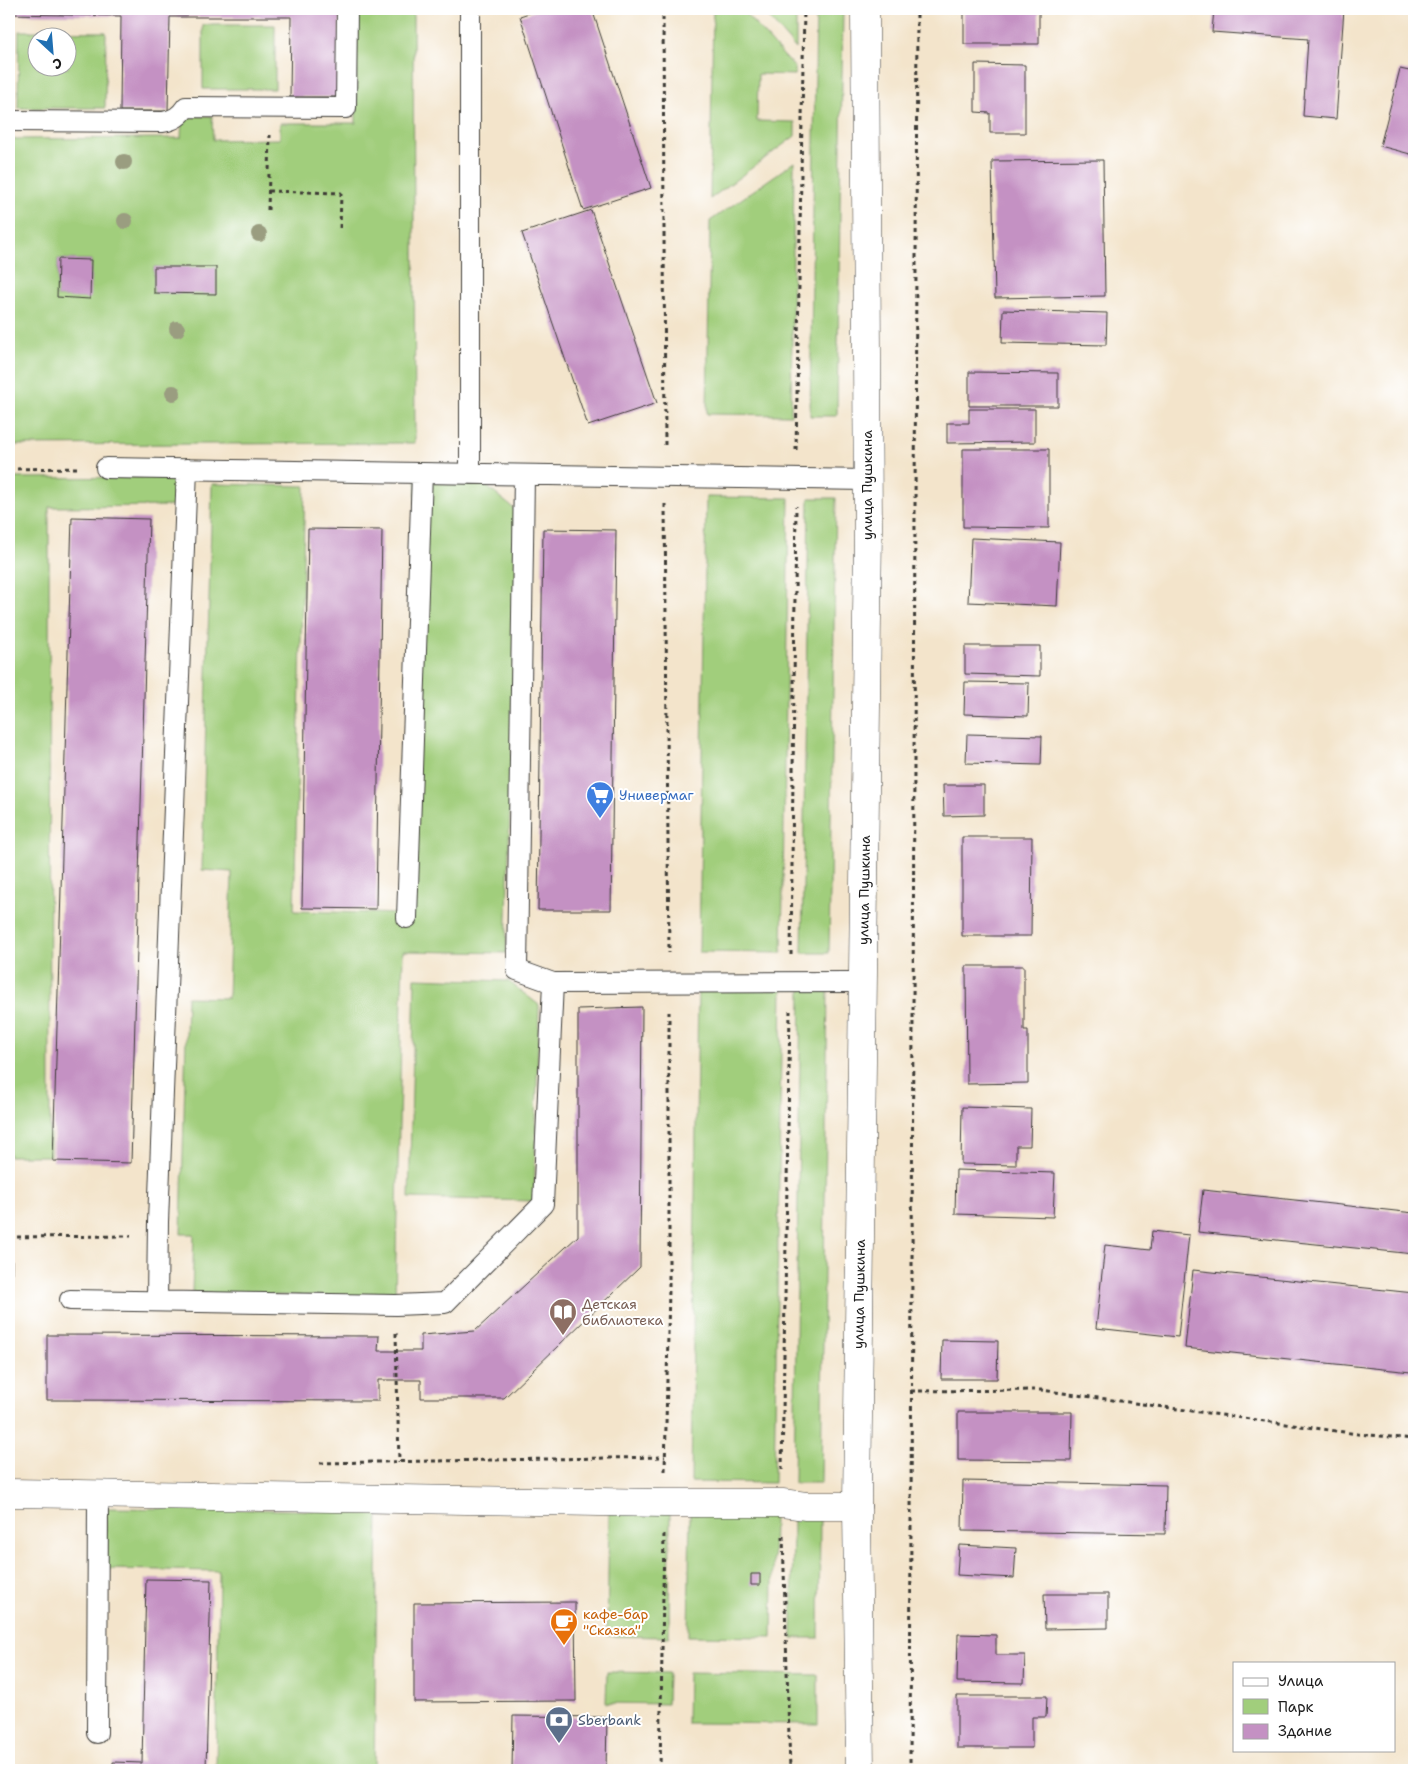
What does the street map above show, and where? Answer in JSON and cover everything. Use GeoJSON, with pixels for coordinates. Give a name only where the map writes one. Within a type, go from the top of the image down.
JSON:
{"type":"FeatureCollection","features":[{"type":"Feature","properties":{"kind":"main road","name":"улица Пушкина"},"geometry":{"type":"LineString","coordinates":[[860,1770],[857,1506],[867,480],[865,9]]}},
{"type":"Feature","properties":{"kind":"main road"},"geometry":{"type":"LineString","coordinates":[[9,1493],[664,1503],[782,1503],[806,1506],[857,1506]]}},
{"type":"Feature","properties":{"kind":"lane"},"geometry":{"type":"LineString","coordinates":[[9,121],[163,122],[172,120],[182,113],[186,106],[346,108],[347,9]]}},
{"type":"Feature","properties":{"kind":"lane"},"geometry":{"type":"LineString","coordinates":[[470,9],[470,474]]}},
{"type":"Feature","properties":{"kind":"lane"},"geometry":{"type":"LineString","coordinates":[[106,468],[867,480]]}},
{"type":"Feature","properties":{"kind":"lane"},"geometry":{"type":"LineString","coordinates":[[157,1301],[187,469]]}},
{"type":"Feature","properties":{"kind":"lane"},"geometry":{"type":"LineString","coordinates":[[407,918],[422,473]]}},
{"type":"Feature","properties":{"kind":"lane"},"geometry":{"type":"LineString","coordinates":[[524,475],[517,970],[553,983],[863,982]]}},
{"type":"Feature","properties":{"kind":"lane"},"geometry":{"type":"LineString","coordinates":[[70,1300],[396,1305],[445,1303],[543,1204],[553,983]]}},
{"type":"Feature","properties":{"kind":"lane"},"geometry":{"type":"LineString","coordinates":[[97,1733],[98,1494]]}},
{"type":"Feature","properties":{"kind":"path"},"geometry":{"type":"LineString","coordinates":[[660,1770],[669,1278],[670,983],[663,9]]}},
{"type":"Feature","properties":{"kind":"path"},"geometry":{"type":"LineString","coordinates":[[910,1770],[917,9]]}},
{"type":"Feature","properties":{"kind":"path"},"geometry":{"type":"LineString","coordinates":[[268,210],[270,107]]}},
{"type":"Feature","properties":{"kind":"path"},"geometry":{"type":"LineString","coordinates":[[268,191],[341,193],[340,230]]}},
{"type":"Feature","properties":{"kind":"path"},"geometry":{"type":"LineString","coordinates":[[9,469],[106,468]]}},
{"type":"Feature","properties":{"kind":"path"},"geometry":{"type":"LineString","coordinates":[[790,1770],[782,1503],[791,982]]}},
{"type":"Feature","properties":{"kind":"path"},"geometry":{"type":"LineString","coordinates":[[9,1237],[158,1236]]}},
{"type":"Feature","properties":{"kind":"path"},"geometry":{"type":"LineString","coordinates":[[396,1305],[399,1462]]}},
{"type":"Feature","properties":{"kind":"path"},"geometry":{"type":"LineString","coordinates":[[911,1391],[1040,1390],[1358,1434],[1414,1438]]}},
{"type":"Feature","properties":{"kind":"path"},"geometry":{"type":"LineString","coordinates":[[320,1463],[665,1457]]}},
{"type":"Feature","properties":{"kind":"green space"},"geometry":{"type":"Polygon","coordinates":[[[356,9],[413,9],[415,443],[9,445],[9,139],[181,138],[182,116],[212,116],[213,140],[280,139],[280,123],[356,123],[356,9]],[[58,259],[57,297],[89,298],[91,260],[58,259]],[[154,267],[154,293],[216,293],[216,268],[154,267]]]}},
{"type":"Feature","properties":{"kind":"green space"},"geometry":{"type":"Polygon","coordinates":[[[713,9],[741,9],[795,68],[795,75],[758,74],[757,121],[795,122],[795,136],[710,199],[713,9]]]}},
{"type":"Feature","properties":{"kind":"green space"},"geometry":{"type":"Polygon","coordinates":[[[761,9],[796,9],[796,49],[761,9]]]}},
{"type":"Feature","properties":{"kind":"green space"},"geometry":{"type":"Polygon","coordinates":[[[816,9],[843,9],[837,416],[810,416],[816,9]]]}},
{"type":"Feature","properties":{"kind":"green space"},"geometry":{"type":"Polygon","coordinates":[[[203,25],[275,25],[275,89],[203,89],[203,25]]]}},
{"type":"Feature","properties":{"kind":"green space"},"geometry":{"type":"Polygon","coordinates":[[[19,31],[28,31],[28,78],[78,78],[78,32],[106,32],[105,108],[18,108],[19,31]]]}},
{"type":"Feature","properties":{"kind":"green space"},"geometry":{"type":"Polygon","coordinates":[[[794,162],[791,415],[707,414],[710,221],[794,162]]]}},
{"type":"Feature","properties":{"kind":"green space"},"geometry":{"type":"Polygon","coordinates":[[[416,475],[475,477],[518,512],[506,953],[403,951],[395,1298],[192,1293],[194,1234],[181,1234],[187,997],[228,998],[232,872],[202,870],[212,484],[305,486],[294,911],[404,914],[416,475]]]}},
{"type":"Feature","properties":{"kind":"green space"},"geometry":{"type":"Polygon","coordinates":[[[187,477],[187,506],[49,507],[50,1156],[9,1156],[9,478],[187,477]]]}},
{"type":"Feature","properties":{"kind":"green space"},"geometry":{"type":"Polygon","coordinates":[[[706,497],[789,498],[782,953],[699,952],[706,497]]]}},
{"type":"Feature","properties":{"kind":"green space"},"geometry":{"type":"Polygon","coordinates":[[[809,498],[836,498],[829,953],[802,953],[809,498]]]}},
{"type":"Feature","properties":{"kind":"green space"},"geometry":{"type":"Polygon","coordinates":[[[415,978],[508,981],[539,1005],[534,1201],[409,1198],[415,978]]]}},
{"type":"Feature","properties":{"kind":"green space"},"geometry":{"type":"Polygon","coordinates":[[[698,987],[782,988],[774,1483],[691,1482],[698,987]]]}},
{"type":"Feature","properties":{"kind":"green space"},"geometry":{"type":"Polygon","coordinates":[[[801,988],[828,988],[821,1483],[794,1483],[801,988]]]}},
{"type":"Feature","properties":{"kind":"green space"},"geometry":{"type":"Polygon","coordinates":[[[106,1508],[378,1511],[374,1770],[216,1770],[219,1571],[105,1569],[106,1508]]]}},
{"type":"Feature","properties":{"kind":"green space"},"geometry":{"type":"Polygon","coordinates":[[[609,1513],[670,1513],[669,1637],[607,1636],[609,1513]]]}},
{"type":"Feature","properties":{"kind":"green space"},"geometry":{"type":"Polygon","coordinates":[[[690,1513],[774,1514],[772,1637],[688,1636],[690,1513]]]}},
{"type":"Feature","properties":{"kind":"green space"},"geometry":{"type":"Polygon","coordinates":[[[793,1515],[820,1515],[819,1638],[792,1638],[793,1515]]]}},
{"type":"Feature","properties":{"kind":"green space"},"geometry":{"type":"Polygon","coordinates":[[[607,1672],[668,1673],[667,1704],[606,1703],[607,1672]]]}},
{"type":"Feature","properties":{"kind":"green space"},"geometry":{"type":"Polygon","coordinates":[[[688,1673],[818,1675],[818,1724],[687,1723],[688,1673]]]}},
{"type":"Feature","properties":{"kind":"building"},"geometry":{"type":"Polygon","coordinates":[[[9,9],[340,9],[338,97],[290,97],[291,17],[170,17],[168,111],[120,111],[121,16],[9,14],[9,9]]]}},
{"type":"Feature","properties":{"kind":"building"},"geometry":{"type":"Polygon","coordinates":[[[541,9],[592,9],[651,188],[583,210],[520,16],[541,9]]]}},
{"type":"Feature","properties":{"kind":"building"},"geometry":{"type":"Polygon","coordinates":[[[964,9],[1039,9],[1039,44],[964,44],[964,9]]]}},
{"type":"Feature","properties":{"kind":"building"},"geometry":{"type":"Polygon","coordinates":[[[1214,9],[1344,9],[1336,119],[1303,116],[1308,39],[1212,32],[1214,9]]]}},
{"type":"Feature","properties":{"kind":"building"},"geometry":{"type":"Polygon","coordinates":[[[975,64],[1025,65],[1025,133],[990,133],[990,113],[975,112],[975,64]]]}},
{"type":"Feature","properties":{"kind":"building"},"geometry":{"type":"Polygon","coordinates":[[[1400,69],[1414,72],[1414,155],[1380,146],[1400,69]]]}},
{"type":"Feature","properties":{"kind":"building"},"geometry":{"type":"Polygon","coordinates":[[[1103,160],[1105,296],[995,298],[992,161],[1103,160]]]}},
{"type":"Feature","properties":{"kind":"building"},"geometry":{"type":"Polygon","coordinates":[[[591,210],[657,403],[588,426],[522,233],[591,210]]]}},
{"type":"Feature","properties":{"kind":"building"},"geometry":{"type":"Polygon","coordinates":[[[58,259],[91,260],[90,299],[57,297],[58,259]]]}},
{"type":"Feature","properties":{"kind":"building"},"geometry":{"type":"Polygon","coordinates":[[[154,267],[216,267],[216,294],[154,293],[154,267]]]}},
{"type":"Feature","properties":{"kind":"building"},"geometry":{"type":"Polygon","coordinates":[[[1003,310],[1107,313],[1106,345],[1002,343],[1003,310]]]}},
{"type":"Feature","properties":{"kind":"building"},"geometry":{"type":"Polygon","coordinates":[[[969,372],[1058,373],[1058,406],[969,406],[969,372]]]}},
{"type":"Feature","properties":{"kind":"building"},"geometry":{"type":"Polygon","coordinates":[[[969,409],[1035,409],[1035,442],[947,443],[947,423],[969,423],[969,409]]]}},
{"type":"Feature","properties":{"kind":"building"},"geometry":{"type":"Polygon","coordinates":[[[963,449],[1049,449],[1049,528],[963,527],[963,449]]]}},
{"type":"Feature","properties":{"kind":"building"},"geometry":{"type":"Polygon","coordinates":[[[72,517],[149,519],[131,1163],[53,1161],[72,517]]]}},
{"type":"Feature","properties":{"kind":"building"},"geometry":{"type":"Polygon","coordinates":[[[308,529],[382,530],[376,909],[302,908],[308,529]]]}},
{"type":"Feature","properties":{"kind":"building"},"geometry":{"type":"Polygon","coordinates":[[[543,529],[616,530],[611,910],[538,910],[543,529]]]}},
{"type":"Feature","properties":{"kind":"building"},"geometry":{"type":"Polygon","coordinates":[[[971,538],[1060,542],[1057,606],[968,602],[971,538]]]}},
{"type":"Feature","properties":{"kind":"building"},"geometry":{"type":"Polygon","coordinates":[[[965,646],[1040,646],[1040,676],[965,674],[965,646]]]}},
{"type":"Feature","properties":{"kind":"building"},"geometry":{"type":"Polygon","coordinates":[[[965,682],[1029,683],[1028,716],[964,714],[965,682]]]}},
{"type":"Feature","properties":{"kind":"building"},"geometry":{"type":"Polygon","coordinates":[[[967,734],[1042,736],[1041,765],[966,763],[967,734]]]}},
{"type":"Feature","properties":{"kind":"building"},"geometry":{"type":"Polygon","coordinates":[[[943,785],[984,785],[984,815],[944,816],[943,785]]]}},
{"type":"Feature","properties":{"kind":"building"},"geometry":{"type":"Polygon","coordinates":[[[962,837],[1032,837],[1031,936],[962,936],[962,837]]]}},
{"type":"Feature","properties":{"kind":"building"},"geometry":{"type":"Polygon","coordinates":[[[966,966],[1024,966],[1024,1030],[1028,1030],[1028,1083],[967,1084],[966,966]]]}},
{"type":"Feature","properties":{"kind":"building"},"geometry":{"type":"Polygon","coordinates":[[[642,1007],[640,1267],[504,1398],[421,1398],[421,1380],[378,1380],[378,1401],[47,1400],[47,1335],[379,1336],[378,1351],[421,1351],[421,1335],[475,1331],[578,1236],[578,1009],[642,1007]]]}},
{"type":"Feature","properties":{"kind":"building"},"geometry":{"type":"Polygon","coordinates":[[[962,1107],[1031,1109],[1030,1146],[1016,1146],[1016,1165],[961,1164],[962,1107]]]}},
{"type":"Feature","properties":{"kind":"building"},"geometry":{"type":"Polygon","coordinates":[[[956,1170],[1055,1173],[1053,1217],[955,1214],[956,1170]]]}},
{"type":"Feature","properties":{"kind":"building"},"geometry":{"type":"Polygon","coordinates":[[[1203,1190],[1414,1213],[1414,1254],[1198,1232],[1203,1190]]]}},
{"type":"Feature","properties":{"kind":"building"},"geometry":{"type":"Polygon","coordinates":[[[1152,1231],[1189,1235],[1178,1337],[1096,1328],[1105,1245],[1150,1250],[1152,1231]]]}},
{"type":"Feature","properties":{"kind":"building"},"geometry":{"type":"Polygon","coordinates":[[[9,1261],[12,1261],[11,1410],[9,1410],[9,1261]]]}},
{"type":"Feature","properties":{"kind":"building"},"geometry":{"type":"Polygon","coordinates":[[[1193,1270],[1414,1293],[1414,1343],[1411,1372],[1185,1348],[1193,1270]]]}},
{"type":"Feature","properties":{"kind":"building"},"geometry":{"type":"Polygon","coordinates":[[[942,1340],[998,1341],[997,1379],[941,1379],[942,1340]]]}},
{"type":"Feature","properties":{"kind":"building"},"geometry":{"type":"Polygon","coordinates":[[[958,1412],[1072,1412],[1071,1461],[958,1460],[958,1412]]]}},
{"type":"Feature","properties":{"kind":"building"},"geometry":{"type":"Polygon","coordinates":[[[963,1481],[1166,1485],[1165,1534],[962,1531],[963,1481]]]}},
{"type":"Feature","properties":{"kind":"building"},"geometry":{"type":"Polygon","coordinates":[[[959,1545],[1016,1548],[1014,1578],[957,1575],[959,1545]]]}},
{"type":"Feature","properties":{"kind":"building"},"geometry":{"type":"Polygon","coordinates":[[[751,1574],[760,1574],[760,1585],[751,1585],[751,1574]]]}},
{"type":"Feature","properties":{"kind":"building"},"geometry":{"type":"Polygon","coordinates":[[[146,1579],[211,1580],[206,1769],[113,1770],[113,1762],[142,1763],[146,1579]]]}},
{"type":"Feature","properties":{"kind":"building"},"geometry":{"type":"Polygon","coordinates":[[[1044,1594],[1108,1594],[1108,1628],[1045,1629],[1044,1594]]]}},
{"type":"Feature","properties":{"kind":"building"},"geometry":{"type":"Polygon","coordinates":[[[575,1602],[576,1701],[414,1702],[414,1603],[575,1602]]]}},
{"type":"Feature","properties":{"kind":"building"},"geometry":{"type":"Polygon","coordinates":[[[958,1634],[996,1635],[996,1655],[1025,1655],[1024,1683],[957,1682],[958,1634]]]}},
{"type":"Feature","properties":{"kind":"building"},"geometry":{"type":"Polygon","coordinates":[[[957,1696],[1047,1696],[1046,1717],[1032,1717],[1032,1748],[957,1748],[957,1696]]]}},
{"type":"Feature","properties":{"kind":"building","name":"Sberbank"},"geometry":{"type":"Polygon","coordinates":[[[513,1716],[607,1717],[606,1770],[512,1770],[513,1716]]]}},
{"type":"Feature","properties":{"kind":"place","name":"Универмаг"},"geometry":{"type":"Point","coordinates":[600,819]}},
{"type":"Feature","properties":{"kind":"place","name":"Детская библиотека"},"geometry":{"type":"Point","coordinates":[563,1336]}},
{"type":"Feature","properties":{"kind":"place","name":"кафе-бар \"Сказка\""},"geometry":{"type":"Point","coordinates":[564,1646]}},
{"type":"Feature","properties":{"kind":"place","name":"Sberbank"},"geometry":{"type":"Point","coordinates":[559,1744]}}]}
